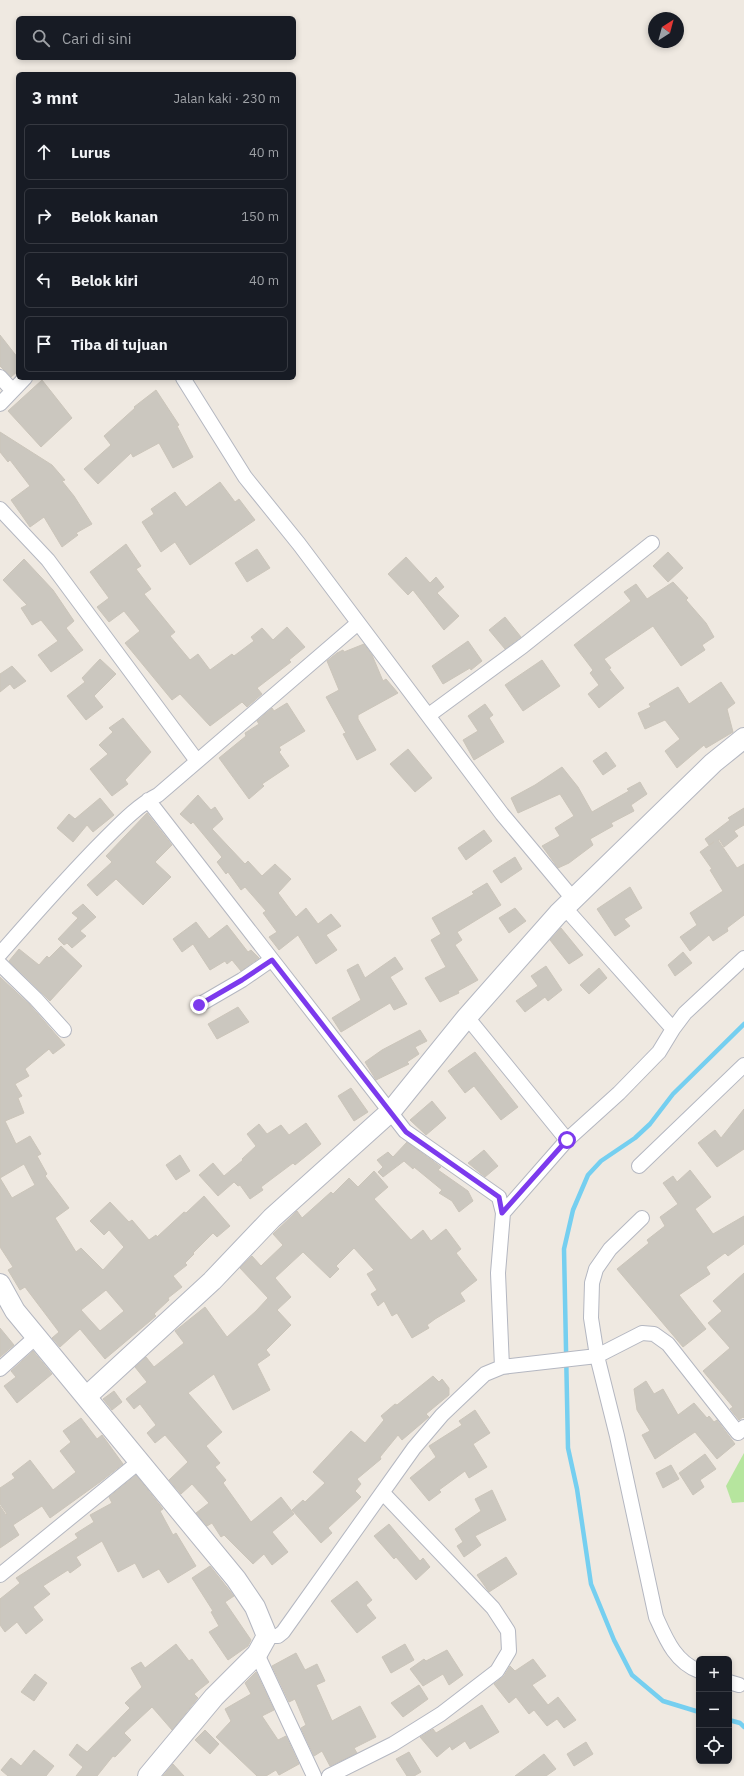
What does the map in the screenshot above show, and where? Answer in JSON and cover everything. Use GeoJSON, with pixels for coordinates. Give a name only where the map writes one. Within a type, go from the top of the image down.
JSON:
{"type":"FeatureCollection","features":[{"type":"Feature","properties":{"kind":"main road"},"geometry":{"type":"LineString","coordinates":[[86,1398],[212,1282],[272,1218],[391,1111],[467,1017],[570,904],[713,763],[744,738]]}},
{"type":"Feature","properties":{"kind":"main road"},"geometry":{"type":"LineString","coordinates":[[0,1284],[15,1311],[236,1578],[255,1607],[267,1636],[257,1654],[214,1697],[148,1776]]}},
{"type":"Feature","properties":{"kind":"street"},"geometry":{"type":"LineString","coordinates":[[0,377],[12,390]]}},
{"type":"Feature","properties":{"kind":"street"},"geometry":{"type":"LineString","coordinates":[[0,404],[22,380]]}},
{"type":"Feature","properties":{"kind":"street"},"geometry":{"type":"LineString","coordinates":[[185,380],[245,477],[299,544],[570,904],[673,1029]]}},
{"type":"Feature","properties":{"kind":"street"},"geometry":{"type":"LineString","coordinates":[[0,509],[48,560],[197,760]]}},
{"type":"Feature","properties":{"kind":"street"},"geometry":{"type":"LineString","coordinates":[[429,715],[523,646],[652,543]]}},
{"type":"Feature","properties":{"kind":"street"},"geometry":{"type":"LineString","coordinates":[[0,954],[65,879],[148,800],[158,795],[358,623]]}},
{"type":"Feature","properties":{"kind":"street"},"geometry":{"type":"LineString","coordinates":[[148,800],[406,1132],[499,1197],[502,1213],[498,1273],[502,1366]]}},
{"type":"Feature","properties":{"kind":"street"},"geometry":{"type":"LineString","coordinates":[[502,1213],[567,1140],[619,1093],[654,1057],[685,1013],[744,958]]}},
{"type":"Feature","properties":{"kind":"street"},"geometry":{"type":"LineString","coordinates":[[199,1005],[242,980],[272,960]]}},
{"type":"Feature","properties":{"kind":"street"},"geometry":{"type":"LineString","coordinates":[[0,964],[36,999],[64,1030]]}},
{"type":"Feature","properties":{"kind":"street"},"geometry":{"type":"LineString","coordinates":[[467,1017],[567,1140]]}},
{"type":"Feature","properties":{"kind":"street"},"geometry":{"type":"LineString","coordinates":[[639,1166],[744,1065]]}},
{"type":"Feature","properties":{"kind":"street"},"geometry":{"type":"LineString","coordinates":[[642,1218],[610,1249],[596,1269],[592,1283],[590,1356],[617,1436],[656,1617],[667,1642],[678,1658],[696,1669]]}},
{"type":"Feature","properties":{"kind":"street"},"geometry":{"type":"LineString","coordinates":[[267,1636],[278,1636],[283,1632],[414,1448],[442,1415],[485,1374],[502,1366],[590,1356],[642,1333],[654,1334],[668,1344],[738,1433],[744,1426]]}},
{"type":"Feature","properties":{"kind":"street"},"geometry":{"type":"LineString","coordinates":[[0,1369],[36,1337]]}},
{"type":"Feature","properties":{"kind":"street"},"geometry":{"type":"LineString","coordinates":[[0,1575],[140,1462]]}},
{"type":"Feature","properties":{"kind":"street"},"geometry":{"type":"LineString","coordinates":[[329,1776],[393,1744],[441,1714],[497,1671],[509,1651],[508,1631],[493,1608],[383,1493]]}},
{"type":"Feature","properties":{"kind":"street"},"geometry":{"type":"LineString","coordinates":[[257,1654],[314,1776]]}},
{"type":"Feature","properties":{"kind":"green space"},"geometry":{"type":"Polygon","coordinates":[[[744,1453],[744,1502],[732,1503],[726,1486],[744,1453]]]}},
{"type":"Feature","properties":{"kind":"building"},"geometry":{"type":"Polygon","coordinates":[[[0,335],[16,355],[16,373],[11,377],[0,366],[0,335]]]}},
{"type":"Feature","properties":{"kind":"building"},"geometry":{"type":"Polygon","coordinates":[[[42,380],[72,418],[41,447],[8,411],[42,380]]]}},
{"type":"Feature","properties":{"kind":"building"},"geometry":{"type":"Polygon","coordinates":[[[156,390],[179,425],[177,426],[193,457],[173,468],[159,443],[133,457],[131,453],[98,484],[84,469],[111,445],[104,436],[135,408],[134,407],[156,390]]]}},
{"type":"Feature","properties":{"kind":"building"},"geometry":{"type":"Polygon","coordinates":[[[0,432],[52,465],[65,480],[62,481],[74,496],[92,524],[76,533],[78,535],[62,547],[44,517],[30,527],[11,500],[30,486],[10,460],[8,462],[0,452],[0,432]]]}},
{"type":"Feature","properties":{"kind":"building"},"geometry":{"type":"Polygon","coordinates":[[[220,482],[235,502],[239,499],[255,520],[190,565],[175,542],[161,552],[142,522],[154,514],[151,509],[175,492],[186,507],[220,482]]]}},
{"type":"Feature","properties":{"kind":"building"},"geometry":{"type":"Polygon","coordinates":[[[126,544],[141,566],[136,569],[151,589],[144,594],[175,632],[170,636],[190,660],[198,654],[210,670],[232,654],[234,656],[254,641],[251,637],[262,628],[273,640],[287,627],[305,647],[289,660],[291,662],[257,688],[262,694],[247,707],[242,702],[210,726],[180,694],[172,700],[125,643],[140,631],[124,611],[109,622],[97,607],[109,598],[90,572],[126,544]]]}},
{"type":"Feature","properties":{"kind":"building"},"geometry":{"type":"Polygon","coordinates":[[[257,549],[270,568],[247,582],[235,563],[257,549]]]}},
{"type":"Feature","properties":{"kind":"building"},"geometry":{"type":"Polygon","coordinates":[[[668,552],[683,568],[668,582],[653,566],[668,552]]]}},
{"type":"Feature","properties":{"kind":"building"},"geometry":{"type":"Polygon","coordinates":[[[406,557],[430,583],[436,577],[444,587],[437,593],[459,616],[444,630],[413,590],[408,595],[388,574],[406,557]]]}},
{"type":"Feature","properties":{"kind":"building"},"geometry":{"type":"Polygon","coordinates":[[[24,559],[53,590],[74,621],[66,628],[83,650],[51,672],[38,655],[58,641],[41,620],[32,625],[21,608],[27,605],[3,580],[24,559]]]}},
{"type":"Feature","properties":{"kind":"building"},"geometry":{"type":"Polygon","coordinates":[[[673,582],[688,598],[686,600],[706,623],[714,637],[702,645],[705,650],[681,666],[653,626],[604,659],[611,668],[609,669],[624,688],[599,708],[588,694],[599,685],[590,673],[593,670],[574,645],[631,601],[624,592],[636,584],[647,599],[673,582]]]}},
{"type":"Feature","properties":{"kind":"building"},"geometry":{"type":"Polygon","coordinates":[[[505,617],[521,637],[505,649],[489,630],[505,617]]]}},
{"type":"Feature","properties":{"kind":"building"},"geometry":{"type":"Polygon","coordinates":[[[468,641],[482,661],[471,670],[470,668],[443,684],[432,666],[468,641]]]}},
{"type":"Feature","properties":{"kind":"building"},"geometry":{"type":"Polygon","coordinates":[[[364,644],[372,655],[383,681],[386,679],[398,693],[358,715],[358,719],[376,750],[357,760],[343,734],[346,733],[326,697],[339,690],[327,661],[343,650],[344,652],[364,644]]]}},
{"type":"Feature","properties":{"kind":"building"},"geometry":{"type":"Polygon","coordinates":[[[100,659],[116,674],[94,696],[103,707],[86,720],[67,696],[85,682],[82,678],[100,659]]]}},
{"type":"Feature","properties":{"kind":"building"},"geometry":{"type":"Polygon","coordinates":[[[542,660],[560,686],[523,711],[505,685],[542,660]]]}},
{"type":"Feature","properties":{"kind":"building"},"geometry":{"type":"Polygon","coordinates":[[[12,666],[26,681],[14,689],[10,684],[0,692],[0,674],[12,666]]]}},
{"type":"Feature","properties":{"kind":"building"},"geometry":{"type":"Polygon","coordinates":[[[721,682],[735,703],[727,709],[733,732],[706,748],[704,745],[677,768],[665,751],[680,739],[665,720],[645,729],[638,713],[651,707],[649,704],[678,687],[689,704],[721,682]]]}},
{"type":"Feature","properties":{"kind":"building"},"geometry":{"type":"Polygon","coordinates":[[[287,703],[305,731],[279,747],[281,750],[279,752],[289,766],[262,784],[264,786],[249,799],[219,758],[246,736],[245,733],[259,724],[257,721],[272,708],[274,711],[287,703]]]}},
{"type":"Feature","properties":{"kind":"building"},"geometry":{"type":"Polygon","coordinates":[[[485,704],[493,715],[489,718],[504,742],[474,760],[463,740],[478,731],[468,716],[485,704]]]}},
{"type":"Feature","properties":{"kind":"building"},"geometry":{"type":"Polygon","coordinates":[[[123,718],[151,752],[125,780],[128,784],[112,796],[90,769],[108,754],[99,745],[113,732],[109,728],[123,718]]]}},
{"type":"Feature","properties":{"kind":"building"},"geometry":{"type":"Polygon","coordinates":[[[408,749],[432,778],[415,792],[390,764],[408,749]]]}},
{"type":"Feature","properties":{"kind":"building"},"geometry":{"type":"Polygon","coordinates":[[[606,752],[616,766],[603,775],[593,761],[606,752]]]}},
{"type":"Feature","properties":{"kind":"building"},"geometry":{"type":"Polygon","coordinates":[[[562,767],[578,787],[592,812],[629,791],[627,789],[640,782],[647,794],[631,805],[634,811],[611,823],[613,826],[590,839],[593,845],[569,863],[558,868],[542,846],[560,836],[555,828],[574,816],[560,794],[518,813],[511,798],[535,785],[562,767]]]}},
{"type":"Feature","properties":{"kind":"building"},"geometry":{"type":"Polygon","coordinates":[[[198,795],[211,810],[215,807],[223,819],[212,829],[245,864],[248,861],[262,876],[275,864],[291,879],[278,893],[296,917],[306,908],[318,924],[331,914],[341,926],[326,935],[337,950],[316,964],[298,935],[279,950],[269,937],[277,932],[263,913],[266,911],[245,887],[241,890],[228,872],[226,874],[217,862],[222,857],[193,822],[191,824],[180,814],[198,795]]]}},
{"type":"Feature","properties":{"kind":"building"},"geometry":{"type":"Polygon","coordinates":[[[100,798],[114,815],[93,832],[87,825],[73,842],[57,828],[69,814],[75,819],[100,798]]]}},
{"type":"Feature","properties":{"kind":"building"},"geometry":{"type":"Polygon","coordinates":[[[744,808],[744,825],[734,831],[738,836],[724,847],[719,839],[718,840],[737,868],[744,864],[744,915],[727,928],[728,931],[713,941],[709,935],[690,951],[680,937],[697,925],[690,913],[723,891],[710,870],[712,869],[700,852],[714,842],[709,845],[705,839],[730,820],[728,818],[744,808]]]}},
{"type":"Feature","properties":{"kind":"building"},"geometry":{"type":"Polygon","coordinates":[[[147,813],[172,845],[155,862],[171,877],[143,905],[116,879],[97,896],[87,885],[112,862],[106,856],[147,813]]]}},
{"type":"Feature","properties":{"kind":"building"},"geometry":{"type":"Polygon","coordinates":[[[484,830],[492,841],[466,860],[458,848],[484,830]]]}},
{"type":"Feature","properties":{"kind":"building"},"geometry":{"type":"Polygon","coordinates":[[[515,857],[522,869],[501,883],[493,871],[515,857]]]}},
{"type":"Feature","properties":{"kind":"building"},"geometry":{"type":"Polygon","coordinates":[[[487,883],[501,905],[457,932],[462,940],[455,945],[478,980],[458,991],[459,993],[440,1002],[425,978],[446,967],[431,940],[441,934],[432,918],[474,894],[472,892],[487,883]]]}},
{"type":"Feature","properties":{"kind":"building"},"geometry":{"type":"Polygon","coordinates":[[[630,887],[642,908],[624,919],[630,926],[615,936],[597,909],[630,887]]]}},
{"type":"Feature","properties":{"kind":"building"},"geometry":{"type":"Polygon","coordinates":[[[83,904],[96,917],[80,931],[86,936],[72,948],[67,943],[64,945],[58,939],[78,918],[72,913],[83,904]]]}},
{"type":"Feature","properties":{"kind":"building"},"geometry":{"type":"Polygon","coordinates":[[[515,908],[526,921],[509,933],[499,918],[515,908]]]}},
{"type":"Feature","properties":{"kind":"building"},"geometry":{"type":"Polygon","coordinates":[[[196,922],[209,939],[227,925],[248,952],[251,950],[259,958],[241,971],[232,960],[227,964],[225,961],[210,970],[193,944],[182,952],[173,939],[196,922]]]}},
{"type":"Feature","properties":{"kind":"building"},"geometry":{"type":"Polygon","coordinates":[[[561,928],[583,955],[569,964],[550,940],[561,928]]]}},
{"type":"Feature","properties":{"kind":"building"},"geometry":{"type":"Polygon","coordinates":[[[61,946],[82,966],[50,1001],[9,961],[19,949],[39,965],[47,956],[49,958],[61,946]]]}},
{"type":"Feature","properties":{"kind":"building"},"geometry":{"type":"Polygon","coordinates":[[[683,952],[692,963],[675,976],[668,965],[683,952]]]}},
{"type":"Feature","properties":{"kind":"building"},"geometry":{"type":"Polygon","coordinates":[[[395,957],[403,969],[390,977],[407,1004],[394,1010],[390,1003],[341,1032],[332,1018],[361,1000],[347,970],[358,964],[365,978],[395,957]]]}},
{"type":"Feature","properties":{"kind":"building"},"geometry":{"type":"Polygon","coordinates":[[[546,966],[562,990],[548,1001],[545,997],[525,1012],[516,1001],[538,986],[531,976],[546,966]]]}},
{"type":"Feature","properties":{"kind":"building"},"geometry":{"type":"Polygon","coordinates":[[[599,968],[607,978],[589,994],[580,985],[599,968]]]}},
{"type":"Feature","properties":{"kind":"building"},"geometry":{"type":"Polygon","coordinates":[[[0,977],[30,1005],[65,1045],[53,1054],[49,1049],[25,1069],[29,1076],[15,1084],[22,1096],[18,1098],[24,1113],[5,1121],[16,1144],[30,1136],[41,1154],[37,1156],[47,1174],[45,1176],[69,1208],[55,1218],[76,1252],[81,1248],[103,1270],[124,1247],[109,1230],[104,1235],[90,1221],[110,1202],[129,1222],[132,1220],[149,1240],[156,1235],[157,1237],[204,1196],[230,1226],[217,1237],[213,1233],[193,1253],[194,1254],[185,1263],[187,1265],[173,1276],[182,1287],[168,1298],[169,1300],[154,1314],[156,1316],[105,1359],[80,1329],[60,1347],[52,1338],[59,1332],[25,1287],[20,1290],[8,1270],[13,1267],[0,1247],[0,977]],[[24,1164],[0,1178],[12,1198],[35,1185],[24,1164]],[[106,1290],[81,1310],[100,1331],[124,1311],[106,1290]]]}},
{"type":"Feature","properties":{"kind":"building"},"geometry":{"type":"Polygon","coordinates":[[[238,1007],[249,1022],[217,1039],[208,1024],[238,1007]]]}},
{"type":"Feature","properties":{"kind":"building"},"geometry":{"type":"Polygon","coordinates":[[[420,1030],[427,1041],[415,1047],[419,1054],[407,1062],[409,1064],[376,1080],[365,1062],[382,1050],[420,1030]]]}},
{"type":"Feature","properties":{"kind":"building"},"geometry":{"type":"Polygon","coordinates":[[[475,1052],[518,1107],[501,1120],[474,1086],[465,1093],[448,1071],[475,1052]]]}},
{"type":"Feature","properties":{"kind":"building"},"geometry":{"type":"Polygon","coordinates":[[[351,1088],[368,1112],[354,1121],[338,1096],[351,1088]]]}},
{"type":"Feature","properties":{"kind":"building"},"geometry":{"type":"Polygon","coordinates":[[[432,1101],[446,1118],[426,1135],[410,1120],[432,1101]]]}},
{"type":"Feature","properties":{"kind":"building"},"geometry":{"type":"Polygon","coordinates":[[[744,1109],[744,1149],[717,1167],[698,1143],[715,1130],[721,1138],[744,1109]]]}},
{"type":"Feature","properties":{"kind":"building"},"geometry":{"type":"Polygon","coordinates":[[[306,1123],[321,1144],[295,1165],[293,1163],[261,1187],[263,1190],[250,1199],[240,1185],[238,1186],[234,1182],[218,1196],[199,1175],[213,1163],[224,1176],[243,1160],[242,1159],[256,1146],[247,1134],[259,1124],[267,1134],[281,1125],[289,1135],[306,1123]]]}},
{"type":"Feature","properties":{"kind":"building"},"geometry":{"type":"Polygon","coordinates":[[[407,1142],[441,1167],[438,1170],[468,1191],[473,1201],[459,1212],[452,1201],[439,1193],[442,1190],[414,1167],[413,1169],[404,1161],[383,1177],[378,1172],[383,1167],[377,1160],[388,1152],[393,1157],[407,1142]]]}},
{"type":"Feature","properties":{"kind":"building"},"geometry":{"type":"Polygon","coordinates":[[[484,1150],[498,1166],[485,1177],[468,1163],[484,1150]]]}},
{"type":"Feature","properties":{"kind":"building"},"geometry":{"type":"Polygon","coordinates":[[[180,1155],[190,1171],[176,1180],[166,1165],[180,1155]]]}},
{"type":"Feature","properties":{"kind":"building"},"geometry":{"type":"Polygon","coordinates":[[[690,1170],[711,1197],[695,1209],[713,1234],[744,1216],[744,1244],[728,1256],[725,1253],[706,1267],[710,1274],[679,1295],[706,1329],[683,1347],[617,1269],[649,1243],[647,1240],[665,1226],[660,1217],[678,1204],[663,1183],[673,1176],[677,1182],[690,1170]]]}},
{"type":"Feature","properties":{"kind":"building"},"geometry":{"type":"Polygon","coordinates":[[[374,1171],[388,1187],[374,1199],[411,1240],[423,1230],[431,1241],[446,1229],[461,1249],[456,1253],[477,1280],[460,1293],[465,1301],[435,1319],[427,1325],[429,1328],[412,1338],[397,1313],[392,1316],[384,1301],[378,1306],[371,1294],[377,1290],[367,1274],[374,1270],[354,1248],[336,1266],[339,1269],[330,1278],[303,1252],[275,1278],[291,1297],[277,1310],[291,1325],[266,1350],[270,1355],[257,1364],[270,1390],[233,1410],[214,1374],[188,1393],[222,1432],[206,1446],[220,1463],[215,1467],[226,1480],[223,1483],[251,1522],[281,1497],[294,1514],[272,1532],[288,1552],[272,1565],[264,1554],[253,1564],[224,1535],[221,1537],[212,1523],[207,1526],[196,1513],[209,1503],[192,1484],[181,1494],[169,1480],[188,1462],[165,1435],[155,1443],[147,1433],[156,1425],[140,1404],[134,1409],[126,1399],[147,1382],[135,1367],[146,1357],[154,1367],[184,1343],[175,1331],[205,1307],[227,1337],[268,1298],[240,1268],[252,1256],[261,1266],[283,1245],[273,1234],[297,1211],[302,1218],[331,1192],[333,1194],[349,1178],[358,1187],[374,1171]]]}},
{"type":"Feature","properties":{"kind":"building"},"geometry":{"type":"Polygon","coordinates":[[[744,1273],[744,1418],[743,1417],[739,1420],[730,1409],[733,1407],[703,1371],[730,1348],[708,1323],[722,1311],[713,1301],[744,1273]]]}},
{"type":"Feature","properties":{"kind":"building"},"geometry":{"type":"Polygon","coordinates":[[[0,1328],[14,1345],[0,1357],[0,1328]]]}},
{"type":"Feature","properties":{"kind":"building"},"geometry":{"type":"Polygon","coordinates":[[[33,1351],[52,1374],[17,1403],[4,1386],[16,1377],[11,1371],[33,1351]]]}},
{"type":"Feature","properties":{"kind":"building"},"geometry":{"type":"Polygon","coordinates":[[[433,1376],[439,1382],[442,1379],[449,1388],[449,1395],[426,1414],[429,1417],[402,1440],[398,1435],[380,1457],[381,1459],[357,1479],[361,1484],[355,1491],[361,1497],[328,1528],[332,1533],[321,1543],[292,1510],[303,1500],[305,1502],[325,1483],[313,1472],[351,1431],[365,1443],[384,1420],[381,1416],[433,1376]]]}},
{"type":"Feature","properties":{"kind":"building"},"geometry":{"type":"Polygon","coordinates":[[[646,1381],[654,1394],[663,1389],[678,1415],[694,1403],[707,1418],[709,1416],[714,1422],[717,1420],[735,1444],[717,1459],[695,1432],[655,1459],[642,1435],[650,1431],[637,1410],[634,1389],[646,1381]]]}},
{"type":"Feature","properties":{"kind":"building"},"geometry":{"type":"Polygon","coordinates":[[[114,1391],[122,1402],[112,1410],[103,1399],[114,1391]]]}},
{"type":"Feature","properties":{"kind":"building"},"geometry":{"type":"Polygon","coordinates":[[[475,1410],[490,1433],[473,1444],[487,1467],[469,1478],[465,1471],[439,1490],[441,1492],[429,1501],[410,1478],[436,1457],[429,1446],[462,1425],[459,1421],[475,1410]]]}},
{"type":"Feature","properties":{"kind":"building"},"geometry":{"type":"Polygon","coordinates":[[[81,1418],[97,1439],[102,1435],[123,1464],[50,1518],[42,1506],[13,1525],[19,1535],[0,1548],[0,1506],[6,1515],[7,1514],[0,1504],[0,1488],[15,1478],[12,1474],[30,1460],[53,1490],[76,1472],[60,1451],[71,1442],[63,1431],[81,1418]]]}},
{"type":"Feature","properties":{"kind":"building"},"geometry":{"type":"Polygon","coordinates":[[[705,1454],[716,1469],[700,1480],[704,1487],[693,1495],[679,1473],[705,1454]]]}},
{"type":"Feature","properties":{"kind":"building"},"geometry":{"type":"Polygon","coordinates":[[[671,1465],[679,1479],[663,1488],[656,1473],[671,1465]]]}},
{"type":"Feature","properties":{"kind":"building"},"geometry":{"type":"Polygon","coordinates":[[[136,1475],[163,1509],[160,1511],[173,1535],[176,1533],[196,1566],[168,1583],[159,1569],[143,1578],[135,1563],[118,1572],[102,1541],[76,1557],[81,1565],[70,1573],[68,1570],[43,1586],[50,1594],[33,1607],[43,1620],[26,1634],[17,1622],[5,1632],[0,1625],[0,1599],[20,1583],[16,1578],[78,1538],[75,1534],[94,1522],[90,1515],[112,1503],[109,1497],[136,1475]]]}},
{"type":"Feature","properties":{"kind":"building"},"geometry":{"type":"Polygon","coordinates":[[[492,1490],[506,1520],[475,1536],[481,1545],[464,1557],[457,1546],[463,1542],[455,1529],[481,1511],[475,1499],[492,1490]]]}},
{"type":"Feature","properties":{"kind":"building"},"geometry":{"type":"Polygon","coordinates":[[[389,1524],[420,1561],[423,1558],[430,1567],[416,1580],[396,1557],[394,1559],[374,1536],[389,1524]]]}},
{"type":"Feature","properties":{"kind":"building"},"geometry":{"type":"Polygon","coordinates":[[[506,1557],[517,1574],[489,1592],[477,1575],[506,1557]]]}},
{"type":"Feature","properties":{"kind":"building"},"geometry":{"type":"Polygon","coordinates":[[[210,1566],[234,1596],[225,1602],[251,1640],[248,1646],[228,1660],[209,1632],[219,1626],[211,1612],[213,1611],[192,1578],[210,1566]]]}},
{"type":"Feature","properties":{"kind":"building"},"geometry":{"type":"Polygon","coordinates":[[[357,1581],[372,1600],[366,1605],[376,1618],[357,1633],[331,1601],[357,1581]]]}},
{"type":"Feature","properties":{"kind":"building"},"geometry":{"type":"Polygon","coordinates":[[[176,1644],[189,1661],[192,1659],[209,1682],[194,1694],[198,1698],[172,1730],[152,1707],[124,1733],[131,1740],[115,1757],[113,1756],[97,1776],[76,1776],[83,1767],[69,1755],[77,1744],[87,1752],[130,1708],[125,1703],[142,1687],[131,1668],[141,1662],[145,1668],[176,1644]]]}},
{"type":"Feature","properties":{"kind":"building"},"geometry":{"type":"Polygon","coordinates":[[[405,1644],[414,1660],[391,1673],[382,1657],[405,1644]]]}},
{"type":"Feature","properties":{"kind":"building"},"geometry":{"type":"Polygon","coordinates":[[[447,1650],[463,1675],[449,1685],[443,1674],[423,1686],[410,1669],[424,1659],[426,1661],[447,1650]]]}},
{"type":"Feature","properties":{"kind":"building"},"geometry":{"type":"Polygon","coordinates":[[[296,1653],[305,1670],[317,1664],[325,1681],[316,1685],[332,1721],[360,1706],[376,1737],[354,1748],[357,1753],[330,1766],[322,1751],[314,1756],[301,1728],[306,1725],[295,1699],[289,1702],[272,1666],[296,1653]]]}},
{"type":"Feature","properties":{"kind":"building"},"geometry":{"type":"Polygon","coordinates":[[[533,1659],[546,1676],[532,1685],[548,1705],[558,1697],[576,1720],[564,1728],[557,1719],[547,1726],[534,1710],[529,1714],[516,1697],[509,1703],[494,1684],[504,1676],[510,1666],[515,1671],[533,1659]]]}},
{"type":"Feature","properties":{"kind":"building"},"geometry":{"type":"Polygon","coordinates":[[[256,1672],[274,1710],[262,1716],[278,1740],[286,1736],[299,1764],[279,1775],[276,1770],[266,1776],[257,1776],[216,1737],[231,1721],[225,1709],[251,1694],[245,1683],[256,1672]]]}},
{"type":"Feature","properties":{"kind":"building"},"geometry":{"type":"Polygon","coordinates":[[[35,1674],[47,1683],[34,1701],[21,1692],[35,1674]]]}},
{"type":"Feature","properties":{"kind":"building"},"geometry":{"type":"Polygon","coordinates":[[[419,1685],[428,1699],[403,1717],[391,1703],[419,1685]]]}},
{"type":"Feature","properties":{"kind":"building"},"geometry":{"type":"Polygon","coordinates":[[[482,1705],[499,1732],[470,1749],[465,1741],[452,1750],[450,1746],[437,1757],[420,1737],[433,1729],[436,1733],[482,1705]]]}},
{"type":"Feature","properties":{"kind":"building"},"geometry":{"type":"Polygon","coordinates":[[[205,1730],[219,1744],[210,1754],[195,1740],[205,1730]]]}},
{"type":"Feature","properties":{"kind":"building"},"geometry":{"type":"Polygon","coordinates":[[[586,1742],[593,1754],[574,1766],[567,1754],[586,1742]]]}},
{"type":"Feature","properties":{"kind":"building"},"geometry":{"type":"Polygon","coordinates":[[[34,1750],[54,1766],[46,1776],[8,1776],[1,1770],[11,1758],[21,1766],[34,1750]]]}},
{"type":"Feature","properties":{"kind":"building"},"geometry":{"type":"Polygon","coordinates":[[[409,1752],[421,1772],[414,1776],[407,1776],[396,1759],[409,1752]]]}},
{"type":"Feature","properties":{"kind":"building"},"geometry":{"type":"Polygon","coordinates":[[[544,1754],[556,1769],[546,1776],[515,1776],[544,1754]]]}},
{"type":"Feature","properties":{"kind":"building"},"geometry":{"type":"Polygon","coordinates":[[[173,1764],[184,1776],[163,1776],[173,1764]]]}},
{"type":"Feature","properties":{"kind":"waterway"},"geometry":{"type":"LineString","coordinates":[[696,1711],[663,1701],[632,1675],[614,1640],[591,1584],[577,1489],[568,1448],[564,1249],[573,1210],[588,1175],[601,1161],[635,1138],[650,1124],[673,1094],[744,1024]]}},
{"type":"Feature","properties":{"kind":"waterway"},"geometry":{"type":"LineString","coordinates":[[732,1721],[740,1723],[744,1727]]}},
{"type":"Feature","properties":{"kind":"route"},"geometry":{"type":"LineString","coordinates":[[199,1005],[242,980],[272,960],[406,1132],[499,1197],[502,1205],[502,1213],[567,1140]]}}]}
